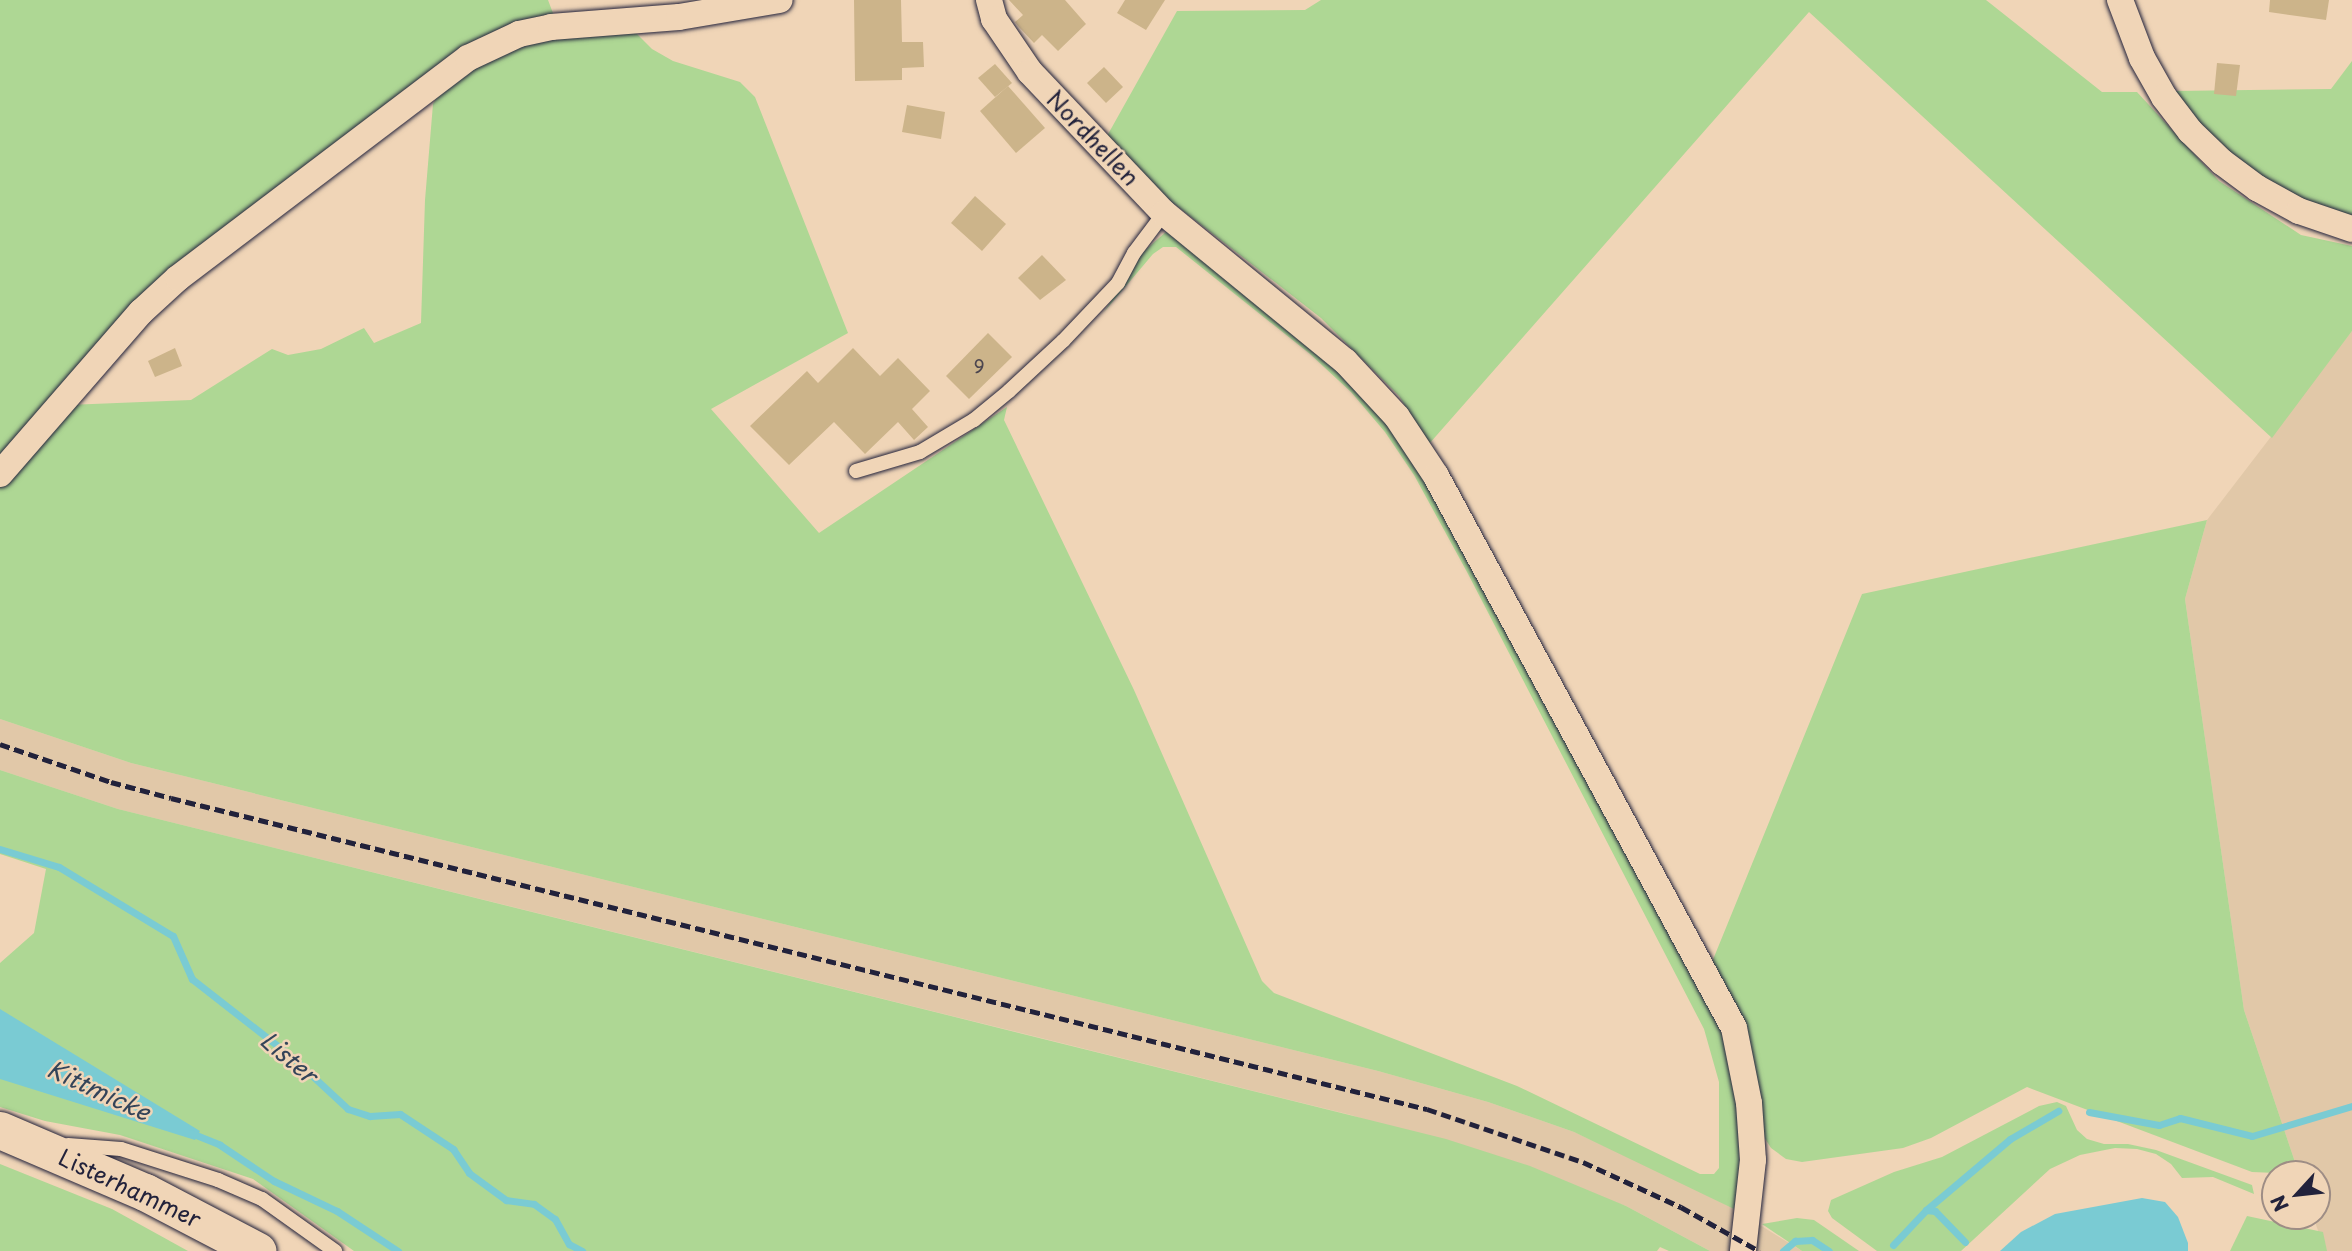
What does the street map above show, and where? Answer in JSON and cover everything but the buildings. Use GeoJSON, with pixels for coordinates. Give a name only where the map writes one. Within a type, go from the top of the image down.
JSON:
{"type":"FeatureCollection","features":[{"type":"Feature","properties":{"kind":"main road","name":"Listerhammer"},"geometry":{"type":"LineString","coordinates":[[16,1137],[145,1192],[258,1251]]}},
{"type":"Feature","properties":{"kind":"street"},"geometry":{"type":"LineString","coordinates":[[0,474],[141,312],[178,278],[468,58],[519,34],[551,27],[680,17],[735,2],[780,0]]}},
{"type":"Feature","properties":{"kind":"street","name":"Nordhellen"},"geometry":{"type":"LineString","coordinates":[[989,0],[994,19],[1030,72],[1164,213],[1345,361],[1397,417],[1436,476],[1734,1028],[1749,1103],[1753,1160],[1744,1251]]}},
{"type":"Feature","properties":{"kind":"street"},"geometry":{"type":"LineString","coordinates":[[2120,0],[2142,58],[2164,97],[2190,131],[2222,162],[2258,188],[2299,211],[2352,229]]}},
{"type":"Feature","properties":{"kind":"lane"},"geometry":{"type":"LineString","coordinates":[[856,471],[920,452],[974,420],[1009,391],[1063,341],[1118,283],[1134,253],[1164,213]]}},
{"type":"Feature","properties":{"kind":"lane"},"geometry":{"type":"LineString","coordinates":[[16,1137],[121,1149],[218,1180],[262,1199],[335,1251]]}},
{"type":"Feature","properties":{"kind":"shaded area"},"geometry":{"type":"Polygon","coordinates":[[[2352,331],[2352,1251],[2325,1251],[2318,1230],[2331,1230],[2331,1160],[2294,1160],[2244,1010],[2185,599],[2207,520],[2352,331]]]}},
{"type":"Feature","properties":{"kind":"shaded area"},"geometry":{"type":"Polygon","coordinates":[[[0,719],[131,763],[1378,1071],[1488,1102],[1574,1132],[1658,1170],[1734,1209],[1802,1251],[1710,1251],[1626,1206],[1351,1115],[118,809],[0,770],[0,719]]]}},
{"type":"Feature","properties":{"kind":"green space"},"geometry":{"type":"Polygon","coordinates":[[[0,0],[548,0],[556,21],[504,32],[183,266],[0,460],[0,0]]]}},
{"type":"Feature","properties":{"kind":"green space"},"geometry":{"type":"Polygon","coordinates":[[[1321,0],[1986,0],[2102,92],[2137,92],[2219,181],[2301,235],[2352,246],[2352,331],[2272,438],[1809,12],[1429,444],[1399,396],[1321,318],[1164,196],[1107,136],[1177,11],[1305,10],[1321,0]]]}},
{"type":"Feature","properties":{"kind":"green space"},"geometry":{"type":"Polygon","coordinates":[[[628,25],[652,49],[673,61],[740,82],[755,97],[848,333],[711,409],[819,533],[1007,407],[1004,420],[1134,690],[1262,981],[1274,993],[1517,1086],[1700,1174],[1714,1174],[1719,1168],[1719,1082],[1704,1029],[1467,572],[1414,475],[1385,432],[1351,392],[1310,354],[1176,247],[1163,247],[1153,254],[1104,312],[1143,252],[1167,231],[1347,375],[1387,420],[1423,472],[1723,1035],[1735,1077],[1740,1167],[1734,1209],[1574,1132],[1488,1102],[1378,1071],[131,763],[0,719],[0,487],[68,405],[191,400],[272,349],[288,355],[321,349],[364,328],[374,343],[421,323],[425,200],[433,104],[442,88],[515,41],[628,25]]]}},
{"type":"Feature","properties":{"kind":"green space"},"geometry":{"type":"Polygon","coordinates":[[[2352,61],[2352,220],[2297,201],[2235,160],[2187,112],[2173,91],[2331,89],[2352,61]]]}},
{"type":"Feature","properties":{"kind":"green space"},"geometry":{"type":"Polygon","coordinates":[[[2207,520],[2185,599],[2244,1010],[2294,1160],[2261,1160],[2261,1172],[2252,1172],[2027,1087],[1931,1138],[1903,1148],[1802,1162],[1786,1159],[1771,1148],[1764,1137],[1712,962],[1862,594],[2207,520]]]}},
{"type":"Feature","properties":{"kind":"green space"},"geometry":{"type":"Polygon","coordinates":[[[0,770],[118,809],[1446,1139],[1530,1166],[1626,1206],[1710,1251],[1669,1251],[1660,1247],[1657,1251],[354,1251],[253,1179],[120,1135],[45,1121],[0,1107],[0,963],[34,933],[46,869],[0,854],[0,770]]]}},
{"type":"Feature","properties":{"kind":"green space"},"geometry":{"type":"Polygon","coordinates":[[[2057,1102],[2066,1106],[2077,1130],[2087,1139],[2104,1144],[2128,1144],[2156,1150],[2252,1185],[2254,1194],[2213,1177],[2182,1178],[2171,1164],[2156,1154],[2137,1149],[2115,1148],[2080,1155],[2050,1169],[1961,1251],[1877,1251],[1832,1218],[1828,1211],[1831,1200],[1894,1172],[1942,1157],[2039,1106],[2057,1102]]]}},
{"type":"Feature","properties":{"kind":"green space"},"geometry":{"type":"Polygon","coordinates":[[[0,1164],[112,1209],[188,1251],[0,1251],[0,1164]]]}},
{"type":"Feature","properties":{"kind":"green space"},"geometry":{"type":"Polygon","coordinates":[[[2247,1216],[2261,1219],[2261,1230],[2323,1232],[2327,1251],[2230,1251],[2247,1216]]]}},
{"type":"Feature","properties":{"kind":"green space"},"geometry":{"type":"Polygon","coordinates":[[[1797,1218],[1814,1220],[1859,1251],[1802,1251],[1762,1224],[1797,1218]]]}},
{"type":"Feature","properties":{"kind":"water","name":"Kittmicke"},"geometry":{"type":"Polygon","coordinates":[[[0,1009],[200,1131],[195,1140],[0,1079],[0,1009]]]}},
{"type":"Feature","properties":{"kind":"water"},"geometry":{"type":"Polygon","coordinates":[[[2142,1198],[2165,1202],[2178,1217],[2188,1243],[2188,1251],[2000,1251],[2021,1232],[2055,1214],[2142,1198]]]}},
{"type":"Feature","properties":{"kind":"waterway","name":"Lister"},"geometry":{"type":"LineString","coordinates":[[0,849],[59,867],[173,936],[192,979],[293,1058],[348,1109],[370,1116],[400,1114],[453,1149],[469,1173],[506,1200],[534,1204],[555,1219],[569,1244],[582,1251]]}},
{"type":"Feature","properties":{"kind":"waterway"},"geometry":{"type":"LineString","coordinates":[[2089,1112],[2159,1125],[2180,1118],[2252,1136],[2352,1106]]}},
{"type":"Feature","properties":{"kind":"waterway"},"geometry":{"type":"LineString","coordinates":[[1893,1245],[1926,1210],[2010,1139],[2058,1111]]}},
{"type":"Feature","properties":{"kind":"waterway"},"geometry":{"type":"LineString","coordinates":[[191,1133],[220,1145],[274,1181],[337,1211],[398,1251]]}},
{"type":"Feature","properties":{"kind":"waterway"},"geometry":{"type":"LineString","coordinates":[[1926,1210],[1935,1211],[1965,1242]]}},
{"type":"Feature","properties":{"kind":"waterway"},"geometry":{"type":"LineString","coordinates":[[1783,1251],[1795,1241],[1812,1240],[1829,1251]]}},
{"type":"Feature","properties":{"kind":"railway"},"geometry":{"type":"LineString","coordinates":[[0,744],[111,782],[171,798],[1427,1109],[1583,1162],[1681,1207],[1759,1251]]}}]}
